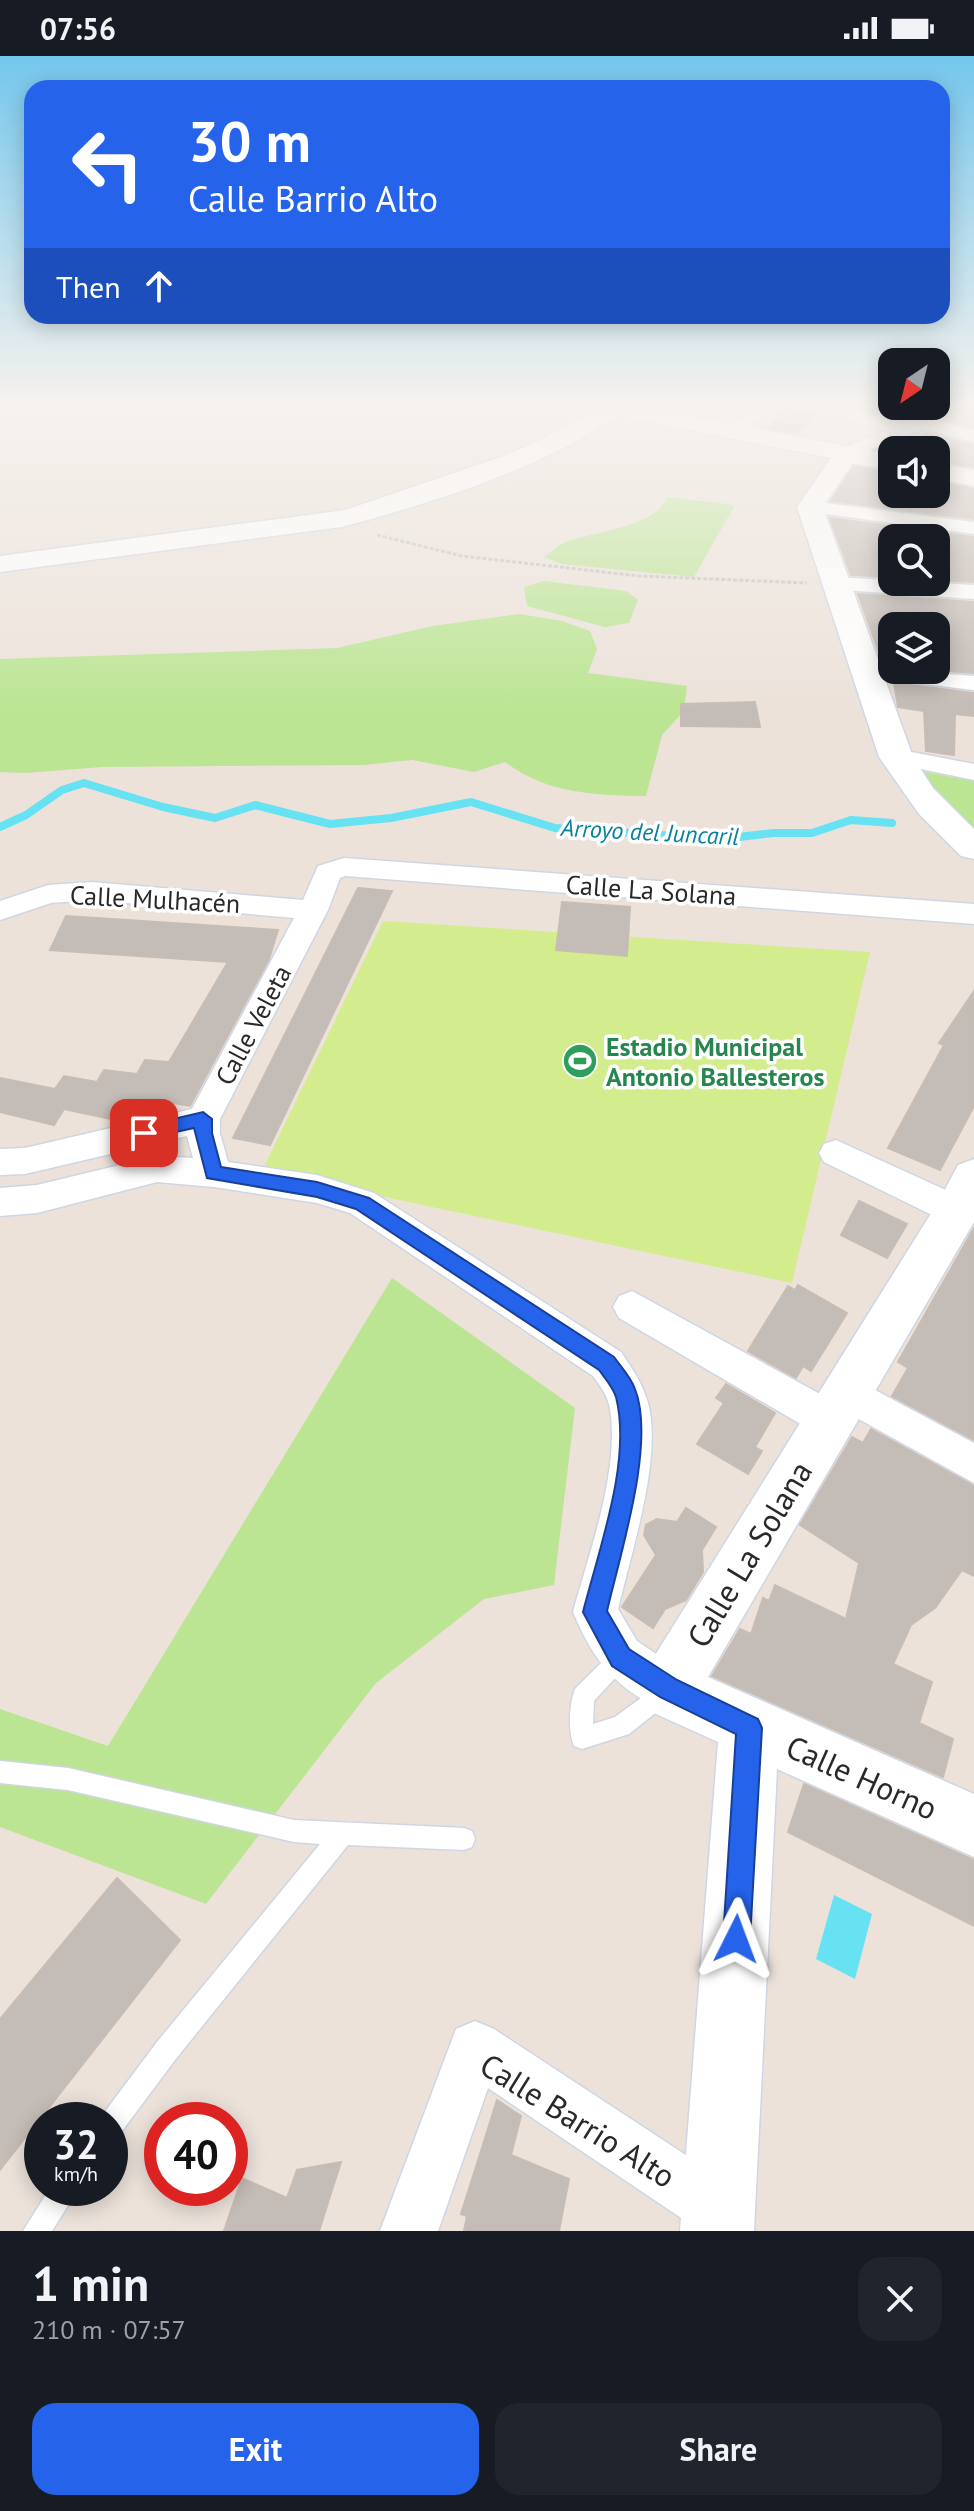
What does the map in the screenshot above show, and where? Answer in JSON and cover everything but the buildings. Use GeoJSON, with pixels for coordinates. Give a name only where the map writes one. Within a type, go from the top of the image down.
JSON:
{"type":"FeatureCollection","features":[{"type":"Feature","properties":{"kind":"street"},"geometry":{"type":"LineString","coordinates":[[0,564],[342,519],[384,508]]}},
{"type":"Feature","properties":{"kind":"street"},"geometry":{"type":"LineString","coordinates":[[810,508],[896,757],[907,780],[921,798],[974,848]]}},
{"type":"Feature","properties":{"kind":"street"},"geometry":{"type":"LineString","coordinates":[[814,508],[974,528]]}},
{"type":"Feature","properties":{"kind":"street"},"geometry":{"type":"LineString","coordinates":[[836,584],[974,592]]}},
{"type":"Feature","properties":{"kind":"street"},"geometry":{"type":"LineString","coordinates":[[866,671],[974,683]]}},
{"type":"Feature","properties":{"kind":"street"},"geometry":{"type":"LineString","coordinates":[[896,757],[974,772]]}},
{"type":"Feature","properties":{"kind":"street","name":"Calle La Solana"},"geometry":{"type":"LineString","coordinates":[[328,872],[344,867],[360,868],[974,914]]}},
{"type":"Feature","properties":{"kind":"street","name":"Calle Veleta"},"geometry":{"type":"LineString","coordinates":[[203,1119],[313,910],[328,872]]}},
{"type":"Feature","properties":{"kind":"street","name":"Calle Mulhacén"},"geometry":{"type":"LineString","coordinates":[[0,911],[48,894],[92,891],[313,910]]}},
{"type":"Feature","properties":{"kind":"street"},"geometry":{"type":"LineString","coordinates":[[0,1162],[25,1161],[203,1119],[203,1133],[214,1173]]}},
{"type":"Feature","properties":{"kind":"street"},"geometry":{"type":"LineString","coordinates":[[836,1153],[968,1202]]}},
{"type":"Feature","properties":{"kind":"street"},"geometry":{"type":"LineString","coordinates":[[0,1202],[37,1199],[157,1169],[214,1173],[317,1189],[362,1203],[607,1364],[626,1391],[631,1434],[623,1492],[595,1612],[621,1657],[668,1689],[749,1728]]}},
{"type":"Feature","properties":{"kind":"street","name":"Calle La Solana"},"geometry":{"type":"LineString","coordinates":[[668,1689],[839,1406],[968,1202]]}},
{"type":"Feature","properties":{"kind":"street"},"geometry":{"type":"LineString","coordinates":[[632,1307],[839,1406],[974,1464]]}},
{"type":"Feature","properties":{"kind":"street","name":"Calle Horno"},"geometry":{"type":"LineString","coordinates":[[749,1728],[974,1826]]}},
{"type":"Feature","properties":{"kind":"street","name":"Calle Barrio Alto"},"geometry":{"type":"LineString","coordinates":[[718,2221],[749,1728]]}},
{"type":"Feature","properties":{"kind":"street","name":"Calle Barrio Alto"},"geometry":{"type":"LineString","coordinates":[[409,2231],[475,2048],[718,2221]]}},
{"type":"Feature","properties":{"kind":"lane"},"geometry":{"type":"LineString","coordinates":[[621,1657],[583,1697],[582,1738],[621,1726],[668,1689]]}},
{"type":"Feature","properties":{"kind":"lane"},"geometry":{"type":"LineString","coordinates":[[0,1772],[68,1779],[294,1831],[464,1839]]}},
{"type":"Feature","properties":{"kind":"lane"},"geometry":{"type":"LineString","coordinates":[[127,2102],[144,2077],[287,1908],[343,1833]]}},
{"type":"Feature","properties":{"kind":"lane"},"geometry":{"type":"LineString","coordinates":[[36,2231],[53,2206]]}},
{"type":"Feature","properties":{"kind":"path"},"geometry":{"type":"LineString","coordinates":[[342,519],[358,529],[408,545],[462,556],[639,576],[739,583],[836,584]]}},
{"type":"Feature","properties":{"kind":"green space"},"geometry":{"type":"Polygon","coordinates":[[[660,508],[734,508],[694,577],[562,564],[544,557],[567,541],[610,531],[651,515],[660,508]]]}},
{"type":"Feature","properties":{"kind":"green space"},"geometry":{"type":"Polygon","coordinates":[[[544,581],[626,591],[638,600],[629,623],[605,627],[527,606],[524,587],[544,581]]]}},
{"type":"Feature","properties":{"kind":"green space"},"geometry":{"type":"Polygon","coordinates":[[[519,614],[562,621],[590,631],[597,649],[588,673],[687,686],[684,711],[662,735],[646,796],[608,795],[555,787],[521,773],[505,762],[474,772],[412,760],[364,765],[102,767],[0,772],[0,659],[337,648],[433,626],[519,614]]]}},
{"type":"Feature","properties":{"kind":"green space"},"geometry":{"type":"Polygon","coordinates":[[[920,773],[974,781],[974,832],[933,794],[920,773]]]}},
{"type":"Feature","properties":{"kind":"green space","name":"Estadio Municipal Antonio Ballesteros"},"geometry":{"type":"Polygon","coordinates":[[[383,921],[870,952],[792,1283],[262,1171],[383,921]]]}},
{"type":"Feature","properties":{"kind":"green space"},"geometry":{"type":"Polygon","coordinates":[[[392,1278],[575,1408],[554,1585],[484,1599],[376,1683],[206,1904],[0,1827],[0,1709],[108,1746],[392,1278]]]}},
{"type":"Feature","properties":{"kind":"water"},"geometry":{"type":"Polygon","coordinates":[[[834,1895],[872,1914],[855,1979],[816,1959],[834,1895]]]}},
{"type":"Feature","properties":{"kind":"waterway","name":"Arroyo del Juncaril"},"geometry":{"type":"LineString","coordinates":[[0,827],[26,815],[62,790],[84,783],[163,807],[215,818],[255,805],[330,824],[391,818],[471,802],[555,828],[720,839],[774,833],[812,833],[851,820],[892,823]]}},
{"type":"Feature","properties":{"kind":"place","name":"Estadio Municipal Antonio Ballesteros"},"geometry":{"type":"Point","coordinates":[580,1061]}},
{"type":"Feature","properties":{"kind":"route"},"geometry":{"type":"LineString","coordinates":[[144,1133],[203,1119],[203,1133],[214,1173],[317,1189],[362,1203],[607,1364],[626,1391],[631,1434],[623,1492],[595,1612],[621,1657],[668,1689],[749,1728],[736,1939]]}}]}
